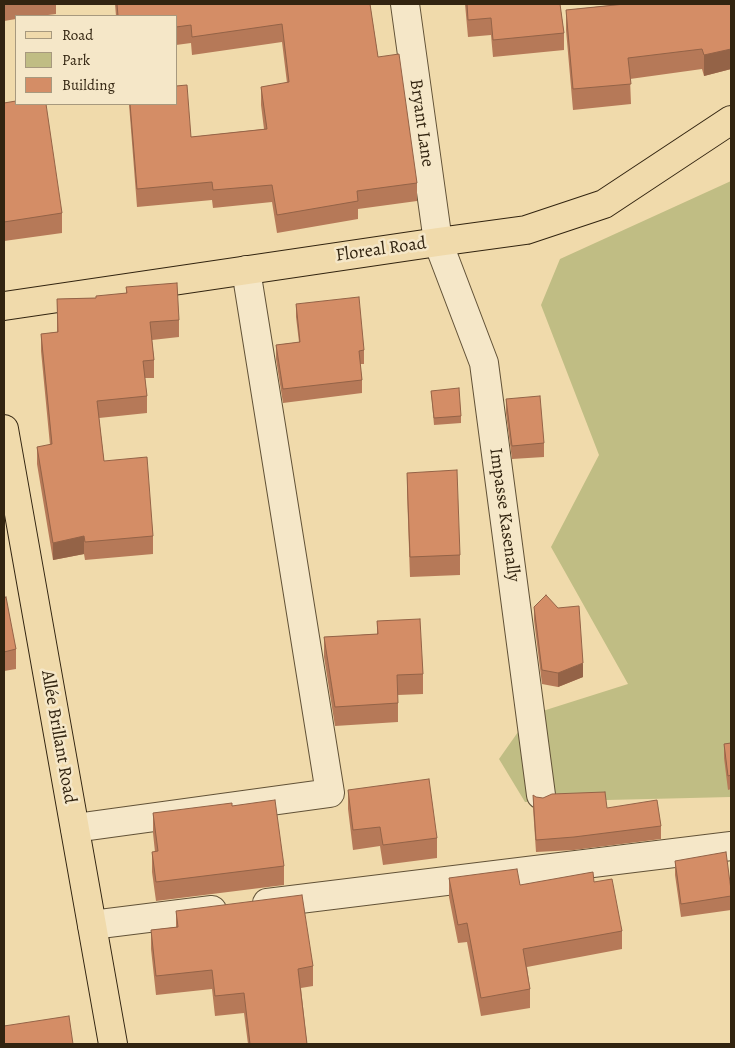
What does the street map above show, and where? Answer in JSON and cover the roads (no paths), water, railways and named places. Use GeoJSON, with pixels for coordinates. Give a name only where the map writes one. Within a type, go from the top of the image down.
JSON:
{"type":"FeatureCollection","features":[{"type":"Feature","properties":{"kind":"main road","name":"Floreal Road"},"geometry":{"type":"LineString","coordinates":[[4,306],[526,230],[604,204],[731,120]]}},
{"type":"Feature","properties":{"kind":"main road","name":"Allée Brillant Road"},"geometry":{"type":"LineString","coordinates":[[4,429],[113,1044]]}},
{"type":"Feature","properties":{"kind":"street","name":"Bryant Lane"},"geometry":{"type":"LineString","coordinates":[[405,4],[438,242]]}},
{"type":"Feature","properties":{"kind":"street","name":"Impasse Kasenally"},"geometry":{"type":"LineString","coordinates":[[438,242],[484,363],[541,795]]}},
{"type":"Feature","properties":{"kind":"street"},"geometry":{"type":"LineString","coordinates":[[75,828],[330,793],[246,270]]}},
{"type":"Feature","properties":{"kind":"street"},"geometry":{"type":"LineString","coordinates":[[92,925],[731,846]]}}]}
